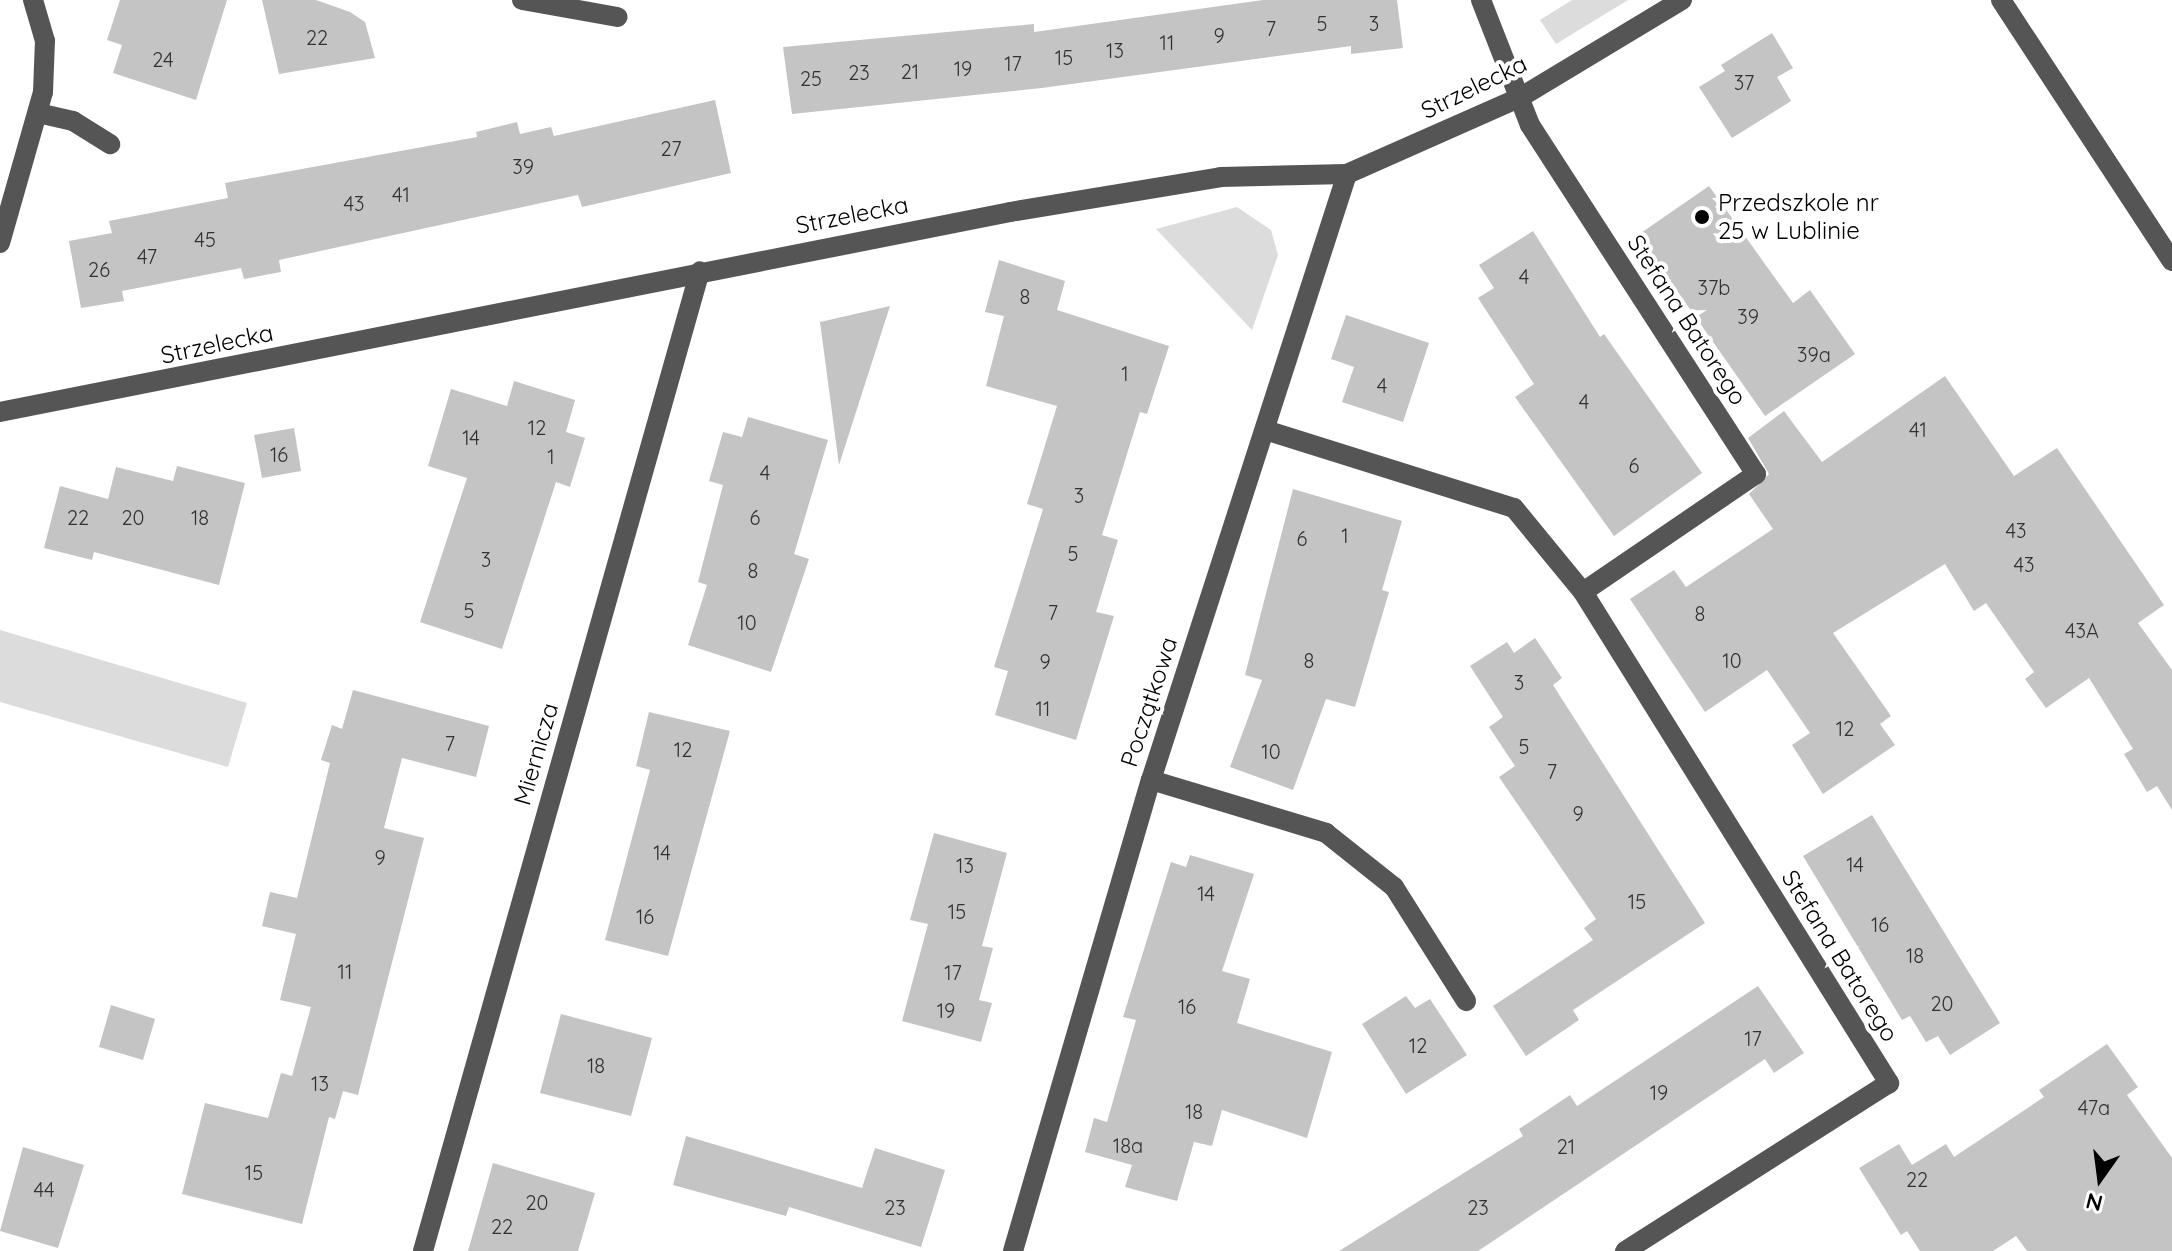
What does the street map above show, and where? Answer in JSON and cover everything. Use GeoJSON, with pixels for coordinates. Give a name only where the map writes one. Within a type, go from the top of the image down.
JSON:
{"type":"FeatureCollection","features":[{"type":"Feature","properties":{"kind":"street"},"geometry":{"type":"LineString","coordinates":[[0,243],[38,113],[45,41],[33,0]]}},
{"type":"Feature","properties":{"kind":"street"},"geometry":{"type":"LineString","coordinates":[[522,0],[617,17]]}},
{"type":"Feature","properties":{"kind":"street"},"geometry":{"type":"LineString","coordinates":[[1481,0],[1521,97]]}},
{"type":"Feature","properties":{"kind":"street","name":"Strzelecka"},"geometry":{"type":"LineString","coordinates":[[0,412],[700,271],[1221,177],[1347,174],[1521,97],[1682,0]]}},
{"type":"Feature","properties":{"kind":"street"},"geometry":{"type":"LineString","coordinates":[[2001,0],[2172,261]]}},
{"type":"Feature","properties":{"kind":"street","name":"Stefana Batorego"},"geometry":{"type":"LineString","coordinates":[[1521,97],[1530,125],[1756,474],[1583,592]]}},
{"type":"Feature","properties":{"kind":"street"},"geometry":{"type":"LineString","coordinates":[[38,113],[73,121],[110,144]]}},
{"type":"Feature","properties":{"kind":"street","name":"Początkowa"},"geometry":{"type":"LineString","coordinates":[[1013,1251],[1151,780],[1347,174]]}},
{"type":"Feature","properties":{"kind":"street","name":"Miernicza"},"geometry":{"type":"LineString","coordinates":[[423,1251],[700,271]]}},
{"type":"Feature","properties":{"kind":"street","name":"Stefana Batorego"},"geometry":{"type":"LineString","coordinates":[[1265,430],[1514,508],[1583,592],[1889,1083],[1625,1251]]}},
{"type":"Feature","properties":{"kind":"street"},"geometry":{"type":"LineString","coordinates":[[1151,780],[1326,833],[1394,887],[1466,1001]]}},
{"type":"Feature","properties":{"kind":"shaded area"},"geometry":{"type":"Polygon","coordinates":[[[1572,0],[1628,0],[1556,44],[1540,20],[1572,0]]]}},
{"type":"Feature","properties":{"kind":"shaded area"},"geometry":{"type":"Polygon","coordinates":[[[1237,207],[1271,230],[1278,255],[1252,330],[1156,229],[1237,207]]]}},
{"type":"Feature","properties":{"kind":"shaded area"},"geometry":{"type":"Polygon","coordinates":[[[0,630],[247,703],[228,767],[0,702],[0,630]]]}},
{"type":"Feature","properties":{"kind":"building"},"geometry":{"type":"Polygon","coordinates":[[[120,0],[227,0],[196,100],[113,73],[122,45],[107,40],[120,0]]]}},
{"type":"Feature","properties":{"kind":"building"},"geometry":{"type":"Polygon","coordinates":[[[262,0],[316,0],[350,12],[365,22],[375,58],[279,74],[262,0]]]}},
{"type":"Feature","properties":{"kind":"building"},"geometry":{"type":"Polygon","coordinates":[[[1263,0],[1397,0],[1403,48],[1351,54],[1351,46],[1042,88],[792,114],[783,47],[1034,24],[1034,32],[1263,0]]]}},
{"type":"Feature","properties":{"kind":"building"},"geometry":{"type":"Polygon","coordinates":[[[1772,33],[1793,68],[1777,77],[1791,101],[1732,138],[1699,87],[1725,71],[1721,65],[1772,33]]]}},
{"type":"Feature","properties":{"kind":"building"},"geometry":{"type":"Polygon","coordinates":[[[715,100],[731,173],[582,207],[578,195],[279,260],[281,272],[244,279],[241,268],[122,291],[124,301],[81,308],[69,241],[112,233],[109,221],[228,198],[225,183],[477,137],[476,132],[517,122],[520,134],[551,127],[554,136],[715,100]]]}},
{"type":"Feature","properties":{"kind":"building"},"geometry":{"type":"Polygon","coordinates":[[[1709,186],[1793,303],[1810,290],[1855,354],[1765,416],[1638,235],[1709,186]]]}},
{"type":"Feature","properties":{"kind":"building"},"geometry":{"type":"Polygon","coordinates":[[[1533,231],[1600,337],[1604,334],[1702,473],[1614,536],[1515,397],[1534,384],[1478,298],[1494,288],[1479,265],[1533,231]]]}},
{"type":"Feature","properties":{"kind":"building"},"geometry":{"type":"Polygon","coordinates":[[[999,260],[1065,281],[1057,310],[1169,346],[1147,414],[1140,412],[1102,535],[1118,540],[1096,612],[1114,616],[1076,740],[995,715],[1008,671],[994,667],[1043,509],[1027,504],[1057,406],[986,386],[1004,316],[985,312],[999,260]]]}},
{"type":"Feature","properties":{"kind":"building"},"geometry":{"type":"Polygon","coordinates":[[[890,306],[839,465],[820,322],[890,306]]]}},
{"type":"Feature","properties":{"kind":"building"},"geometry":{"type":"Polygon","coordinates":[[[1346,315],[1429,343],[1403,422],[1342,402],[1354,367],[1331,359],[1346,315]]]}},
{"type":"Feature","properties":{"kind":"building"},"geometry":{"type":"Polygon","coordinates":[[[1945,376],[2014,476],[2057,448],[2164,605],[2138,623],[2172,670],[2172,810],[2157,786],[2147,792],[2124,754],[2133,749],[2089,678],[2046,708],[2025,679],[2034,672],[1986,603],[1974,611],[1945,564],[1833,633],[1891,716],[1880,724],[1895,745],[1823,794],[1792,745],[1810,733],[1767,670],[1705,712],[1630,599],[1674,570],[1686,587],[1773,529],[1749,494],[1769,474],[1748,438],[1784,411],[1822,462],[1945,376]]]}},
{"type":"Feature","properties":{"kind":"building"},"geometry":{"type":"Polygon","coordinates":[[[514,381],[575,400],[566,432],[585,438],[570,487],[556,482],[502,649],[420,622],[467,478],[428,466],[451,389],[507,406],[514,381]]]}},
{"type":"Feature","properties":{"kind":"building"},"geometry":{"type":"Polygon","coordinates":[[[748,417],[828,440],[794,554],[809,559],[771,672],[688,645],[707,585],[698,582],[723,485],[709,481],[723,432],[742,437],[748,417]]]}},
{"type":"Feature","properties":{"kind":"building"},"geometry":{"type":"Polygon","coordinates":[[[294,428],[301,471],[262,478],[254,435],[294,428]]]}},
{"type":"Feature","properties":{"kind":"building"},"geometry":{"type":"Polygon","coordinates":[[[177,466],[245,483],[219,585],[94,552],[92,560],[44,548],[60,486],[108,499],[116,467],[173,481],[177,466]]]}},
{"type":"Feature","properties":{"kind":"building"},"geometry":{"type":"Polygon","coordinates":[[[1293,489],[1402,521],[1382,590],[1389,592],[1355,707],[1326,699],[1293,790],[1230,767],[1262,680],[1245,675],[1293,489]]]}},
{"type":"Feature","properties":{"kind":"building"},"geometry":{"type":"Polygon","coordinates":[[[1535,638],[1562,678],[1553,685],[1705,923],[1573,1010],[1579,1020],[1526,1056],[1493,1006],[1593,940],[1584,928],[1596,919],[1499,777],[1515,766],[1489,727],[1503,717],[1470,666],[1507,642],[1514,653],[1535,638]]]}},
{"type":"Feature","properties":{"kind":"building"},"geometry":{"type":"Polygon","coordinates":[[[353,690],[489,726],[476,777],[402,758],[384,828],[424,838],[358,1095],[343,1091],[335,1119],[329,1117],[302,1224],[182,1194],[205,1103],[268,1118],[281,1073],[292,1076],[311,1007],[280,1000],[296,934],[262,926],[270,892],[297,898],[330,763],[321,760],[332,725],[342,729],[353,690]]]}},
{"type":"Feature","properties":{"kind":"building"},"geometry":{"type":"Polygon","coordinates":[[[649,712],[730,731],[668,956],[605,940],[650,770],[636,766],[649,712]]]}},
{"type":"Feature","properties":{"kind":"building"},"geometry":{"type":"Polygon","coordinates":[[[1872,815],[2000,1023],[1950,1055],[1938,1036],[1926,1042],[1910,1016],[1902,1020],[1803,856],[1872,815]]]}},
{"type":"Feature","properties":{"kind":"building"},"geometry":{"type":"Polygon","coordinates":[[[934,833],[1007,853],[982,946],[993,948],[979,1000],[992,1003],[981,1042],[902,1021],[928,924],[910,920],[934,833]]]}},
{"type":"Feature","properties":{"kind":"building"},"geometry":{"type":"Polygon","coordinates":[[[1190,855],[1254,874],[1222,971],[1250,979],[1237,1023],[1332,1052],[1307,1138],[1222,1110],[1212,1146],[1194,1142],[1177,1201],[1125,1187],[1132,1165],[1085,1152],[1094,1118],[1107,1122],[1136,1020],[1123,1017],[1171,862],[1186,867],[1190,855]]]}},
{"type":"Feature","properties":{"kind":"building"},"geometry":{"type":"Polygon","coordinates":[[[1758,986],[1804,1053],[1774,1073],[1765,1059],[1478,1251],[1339,1251],[1523,1136],[1519,1129],[1570,1095],[1577,1106],[1758,986]]]}},
{"type":"Feature","properties":{"kind":"building"},"geometry":{"type":"Polygon","coordinates":[[[1406,996],[1415,1008],[1430,999],[1467,1055],[1406,1094],[1362,1024],[1406,996]]]}},
{"type":"Feature","properties":{"kind":"building"},"geometry":{"type":"Polygon","coordinates":[[[111,1005],[155,1019],[143,1060],[99,1047],[111,1005]]]}},
{"type":"Feature","properties":{"kind":"building"},"geometry":{"type":"Polygon","coordinates":[[[561,1014],[652,1038],[631,1116],[540,1093],[561,1014]]]}},
{"type":"Feature","properties":{"kind":"building"},"geometry":{"type":"Polygon","coordinates":[[[2107,1044],[2138,1087],[2127,1095],[2172,1158],[2172,1251],[2027,1251],[2016,1236],[1993,1251],[1920,1251],[1907,1231],[1901,1235],[1859,1168],[1899,1144],[1912,1165],[1946,1144],[1954,1157],[2044,1097],[2039,1090],[2107,1044]]]}},
{"type":"Feature","properties":{"kind":"building"},"geometry":{"type":"Polygon","coordinates":[[[686,1136],[862,1188],[875,1148],[945,1170],[921,1247],[789,1207],[786,1216],[673,1185],[686,1136]]]}},
{"type":"Feature","properties":{"kind":"building"},"geometry":{"type":"Polygon","coordinates":[[[23,1147],[84,1165],[58,1248],[0,1231],[23,1147]]]}},
{"type":"Feature","properties":{"kind":"building"},"geometry":{"type":"Polygon","coordinates":[[[493,1163],[595,1193],[578,1251],[468,1251],[493,1163]]]}},
{"type":"Feature","properties":{"kind":"place","name":"Przedszkole nr 25 w Lublinie"},"geometry":{"type":"Point","coordinates":[1702,217]}}]}
